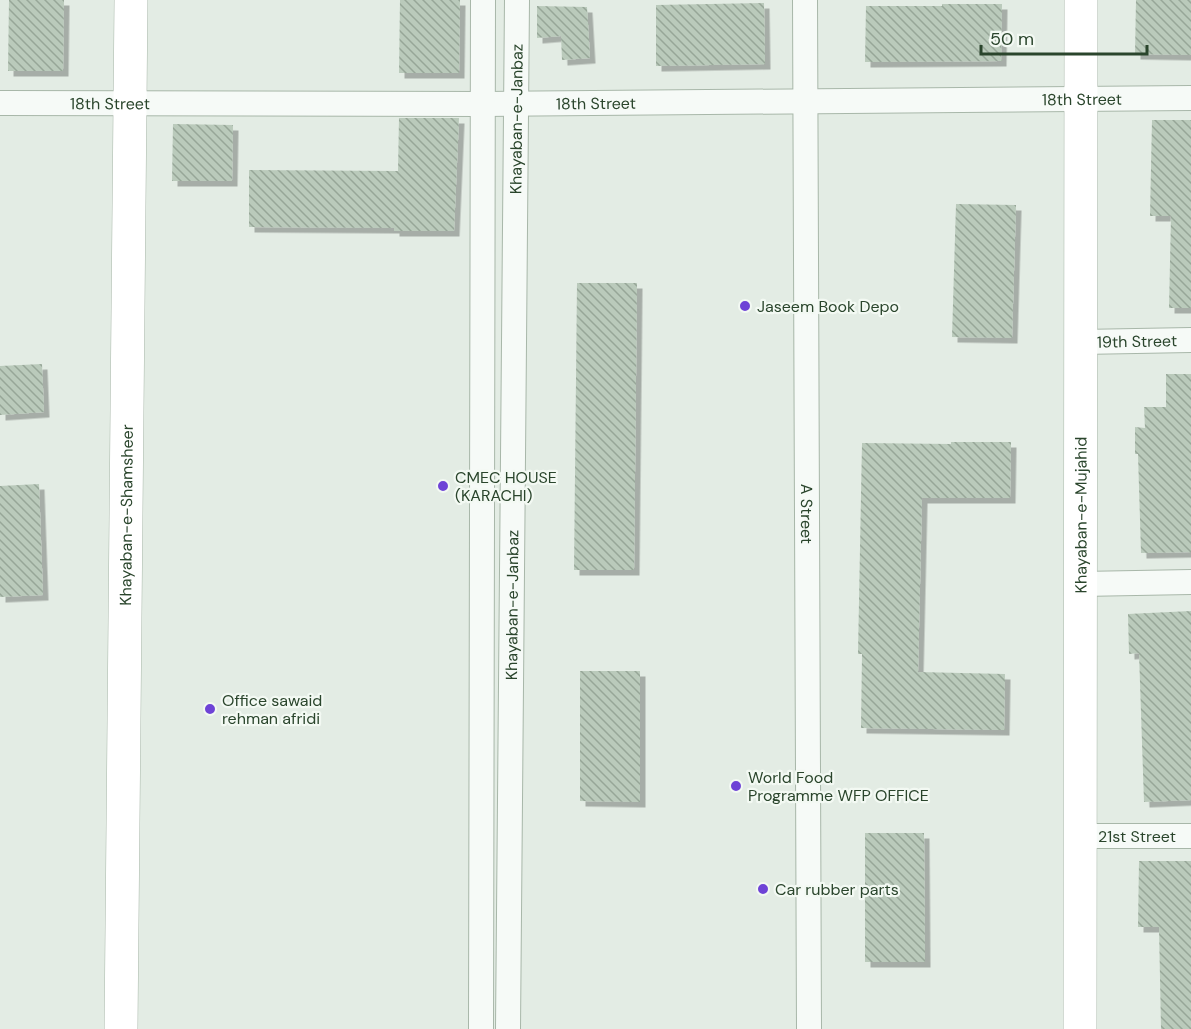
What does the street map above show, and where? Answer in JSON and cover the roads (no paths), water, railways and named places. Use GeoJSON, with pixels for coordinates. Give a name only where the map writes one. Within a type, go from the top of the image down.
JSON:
{"type":"FeatureCollection","features":[{"type":"Feature","properties":{"kind":"main road","name":"Khayaban-e-Shamsheer"},"geometry":{"type":"LineString","coordinates":[[122,1029],[132,104],[131,0]]}},
{"type":"Feature","properties":{"kind":"main road","name":"Khayaban-e-Mujahid"},"geometry":{"type":"LineString","coordinates":[[1080,1029],[1082,0]]}},
{"type":"Feature","properties":{"kind":"street","name":"Khayaban-e-Janbaz"},"geometry":{"type":"LineString","coordinates":[[481,1029],[483,0]]}},
{"type":"Feature","properties":{"kind":"street","name":"Khayaban-e-Janbaz"},"geometry":{"type":"LineString","coordinates":[[508,1029],[517,0]]}},
{"type":"Feature","properties":{"kind":"street","name":"A Street"},"geometry":{"type":"LineString","coordinates":[[805,0],[809,1029]]}},
{"type":"Feature","properties":{"kind":"street","name":"18th Street"},"geometry":{"type":"LineString","coordinates":[[0,103],[517,104],[1191,98]]}},
{"type":"Feature","properties":{"kind":"street","name":"19th Street"},"geometry":{"type":"LineString","coordinates":[[1081,342],[1191,340]]}},
{"type":"Feature","properties":{"kind":"street"},"geometry":{"type":"LineString","coordinates":[[1081,584],[1191,582]]}},
{"type":"Feature","properties":{"kind":"street","name":"21st Street"},"geometry":{"type":"LineString","coordinates":[[1081,836],[1191,836]]}},
{"type":"Feature","properties":{"kind":"place","name":"Jaseem Book Depo"},"geometry":{"type":"Point","coordinates":[745,306]}},
{"type":"Feature","properties":{"kind":"place","name":"CMEC HOUSE (KARACHI)"},"geometry":{"type":"Point","coordinates":[443,486]}},
{"type":"Feature","properties":{"kind":"place","name":"Office sawaid rehman afridi"},"geometry":{"type":"Point","coordinates":[210,709]}},
{"type":"Feature","properties":{"kind":"place","name":"World Food Programme WFP OFFICE"},"geometry":{"type":"Point","coordinates":[736,786]}},
{"type":"Feature","properties":{"kind":"place","name":"Car rubber parts"},"geometry":{"type":"Point","coordinates":[763,889]}}]}
